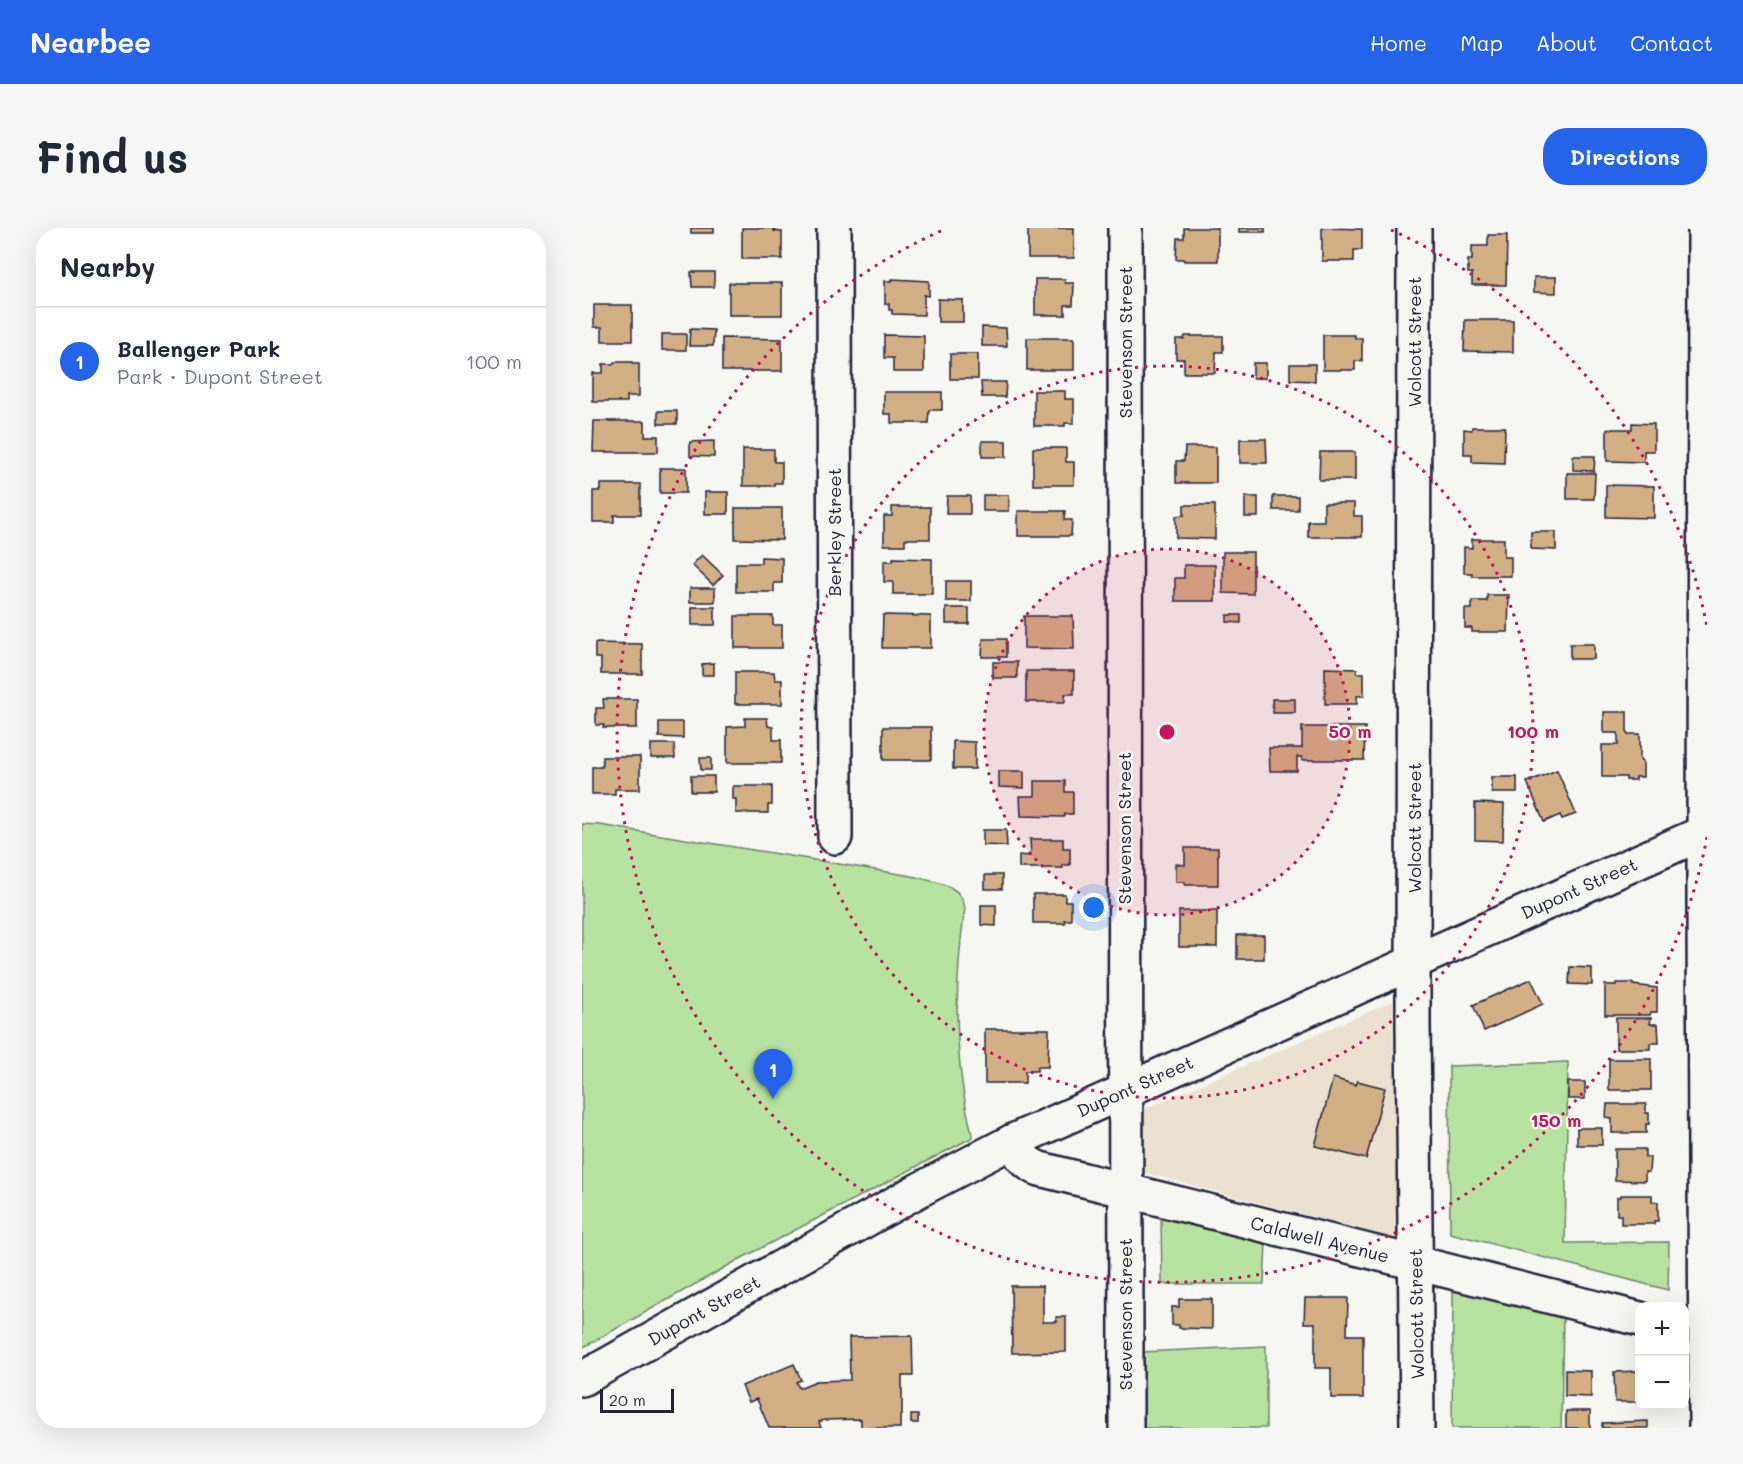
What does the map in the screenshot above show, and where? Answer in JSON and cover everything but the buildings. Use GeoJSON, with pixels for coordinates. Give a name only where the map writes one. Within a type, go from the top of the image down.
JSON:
{"type":"FeatureCollection","features":[{"type":"Feature","properties":{"kind":"street","name":"Berkley Street"},"geometry":{"type":"LineString","coordinates":[[834,228],[835,837]]}},
{"type":"Feature","properties":{"kind":"street","name":"Stevenson Street"},"geometry":{"type":"LineString","coordinates":[[1125,228],[1126,1428]]}},
{"type":"Feature","properties":{"kind":"street","name":"Wolcott Street"},"geometry":{"type":"LineString","coordinates":[[1414,228],[1413,962],[1417,1428]]}},
{"type":"Feature","properties":{"kind":"street"},"geometry":{"type":"LineString","coordinates":[[1705,228],[1706,832],[1699,1333],[1706,1428]]}},
{"type":"Feature","properties":{"kind":"street","name":"Dupont Street"},"geometry":{"type":"LineString","coordinates":[[582,1379],[919,1190],[1013,1141],[1706,832]]}},
{"type":"Feature","properties":{"kind":"street","name":"Caldwell Avenue"},"geometry":{"type":"LineString","coordinates":[[1013,1141],[1022,1158],[1033,1166],[1635,1318]]}},
{"type":"Feature","properties":{"kind":"shaded area"},"geometry":{"type":"Polygon","coordinates":[[[1393,1001],[1397,1239],[1145,1173],[1140,1111],[1393,1001]]]}},
{"type":"Feature","properties":{"kind":"green space"},"geometry":{"type":"Polygon","coordinates":[[[582,824],[600,825],[912,876],[952,888],[962,899],[965,908],[961,936],[957,1023],[962,1081],[973,1137],[740,1259],[582,1348],[582,824]]]}},
{"type":"Feature","properties":{"kind":"green space"},"geometry":{"type":"Polygon","coordinates":[[[1568,1062],[1565,1243],[1669,1242],[1668,1290],[1450,1233],[1449,1066],[1568,1062]]]}},
{"type":"Feature","properties":{"kind":"green space"},"geometry":{"type":"Polygon","coordinates":[[[1161,1217],[1266,1244],[1264,1284],[1162,1284],[1161,1217]]]}},
{"type":"Feature","properties":{"kind":"green space"},"geometry":{"type":"Polygon","coordinates":[[[1453,1289],[1563,1315],[1561,1428],[1452,1428],[1453,1289]]]}},
{"type":"Feature","properties":{"kind":"green space"},"geometry":{"type":"Polygon","coordinates":[[[1266,1346],[1266,1428],[1143,1428],[1142,1352],[1266,1346]]]}},
{"type":"Feature","properties":{"kind":"place","name":"Ballenger Park"},"geometry":{"type":"Point","coordinates":[773,1099]}}]}
